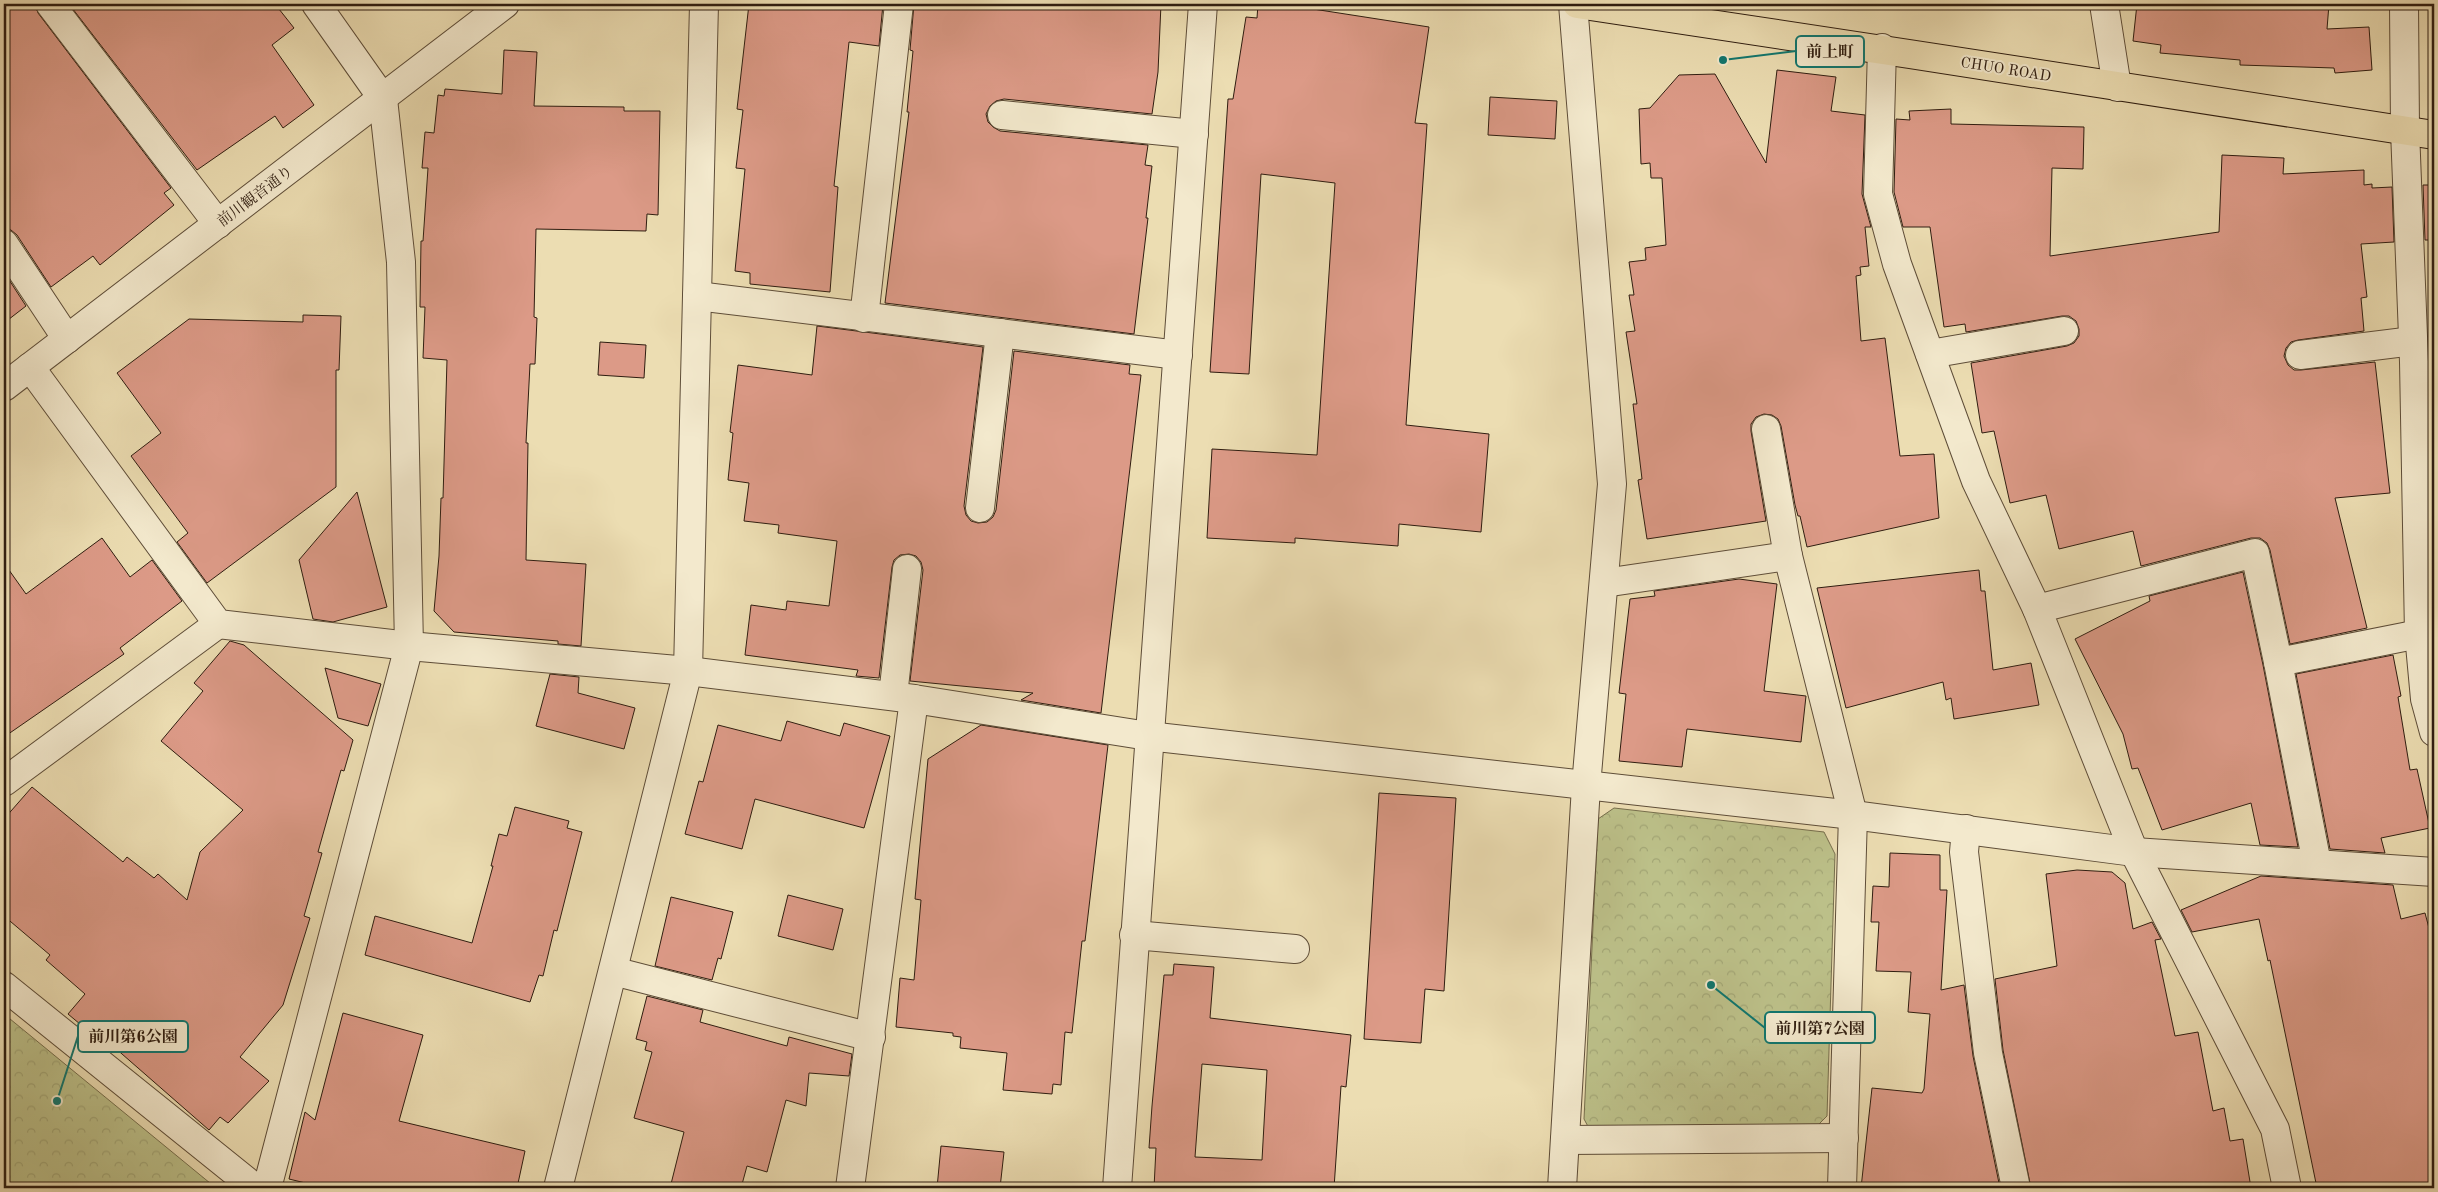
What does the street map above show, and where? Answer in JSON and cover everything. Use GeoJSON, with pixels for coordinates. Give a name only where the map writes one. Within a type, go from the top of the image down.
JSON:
{"type":"FeatureCollection","features":[{"type":"Feature","properties":{"kind":"main road","name":"CHUO ROAD"},"geometry":{"type":"LineString","coordinates":[[1577,4],[1882,48],[2117,87],[2434,135]]}},
{"type":"Feature","properties":{"kind":"street"},"geometry":{"type":"LineString","coordinates":[[50,4],[218,224]]}},
{"type":"Feature","properties":{"kind":"street"},"geometry":{"type":"LineString","coordinates":[[267,1188],[409,646],[401,262],[383,99],[316,4]]}},
{"type":"Feature","properties":{"kind":"street","name":"前川観音通り"},"geometry":{"type":"LineString","coordinates":[[4,387],[505,4]]}},
{"type":"Feature","properties":{"kind":"street"},"geometry":{"type":"LineString","coordinates":[[558,1188],[688,671],[704,4]]}},
{"type":"Feature","properties":{"kind":"street"},"geometry":{"type":"LineString","coordinates":[[864,318],[899,4]]}},
{"type":"Feature","properties":{"kind":"street"},"geometry":{"type":"LineString","coordinates":[[1117,1188],[1148,736],[1203,4]]}},
{"type":"Feature","properties":{"kind":"street"},"geometry":{"type":"LineString","coordinates":[[1562,1188],[1586,786],[1612,484],[1573,4]]}},
{"type":"Feature","properties":{"kind":"street"},"geometry":{"type":"LineString","coordinates":[[2104,4],[2117,87]]}},
{"type":"Feature","properties":{"kind":"street"},"geometry":{"type":"LineString","coordinates":[[2404,4],[2405,130],[2420,355],[2425,516],[2419,634],[2425,699],[2434,732]]}},
{"type":"Feature","properties":{"kind":"street"},"geometry":{"type":"LineString","coordinates":[[1882,48],[1878,194],[1897,264],[1976,481],[2036,609],[2134,852],[2275,1129],[2287,1188]]}},
{"type":"Feature","properties":{"kind":"street"},"geometry":{"type":"LineString","coordinates":[[1002,115],[1194,134]]}},
{"type":"Feature","properties":{"kind":"street"},"geometry":{"type":"LineString","coordinates":[[4,244],[67,339]]}},
{"type":"Feature","properties":{"kind":"street"},"geometry":{"type":"LineString","coordinates":[[697,296],[864,318],[1178,355]]}},
{"type":"Feature","properties":{"kind":"street"},"geometry":{"type":"LineString","coordinates":[[1930,354],[2064,331]]}},
{"type":"Feature","properties":{"kind":"street"},"geometry":{"type":"LineString","coordinates":[[980,508],[1000,333]]}},
{"type":"Feature","properties":{"kind":"street"},"geometry":{"type":"LineString","coordinates":[[2300,354],[2420,355]]}},
{"type":"Feature","properties":{"kind":"street"},"geometry":{"type":"LineString","coordinates":[[30,367],[218,624]]}},
{"type":"Feature","properties":{"kind":"street"},"geometry":{"type":"LineString","coordinates":[[1766,429],[1788,556],[1853,815],[1842,1188]]}},
{"type":"Feature","properties":{"kind":"street"},"geometry":{"type":"LineString","coordinates":[[2036,609],[2255,554],[2317,864]]}},
{"type":"Feature","properties":{"kind":"street"},"geometry":{"type":"LineString","coordinates":[[1604,583],[1788,556]]}},
{"type":"Feature","properties":{"kind":"street"},"geometry":{"type":"LineString","coordinates":[[850,1188],[871,1037],[904,697],[908,569]]}},
{"type":"Feature","properties":{"kind":"street"},"geometry":{"type":"LineString","coordinates":[[4,782],[218,624],[409,646],[688,671],[904,697],[1148,736],[1853,815],[2134,852],[2434,872]]}},
{"type":"Feature","properties":{"kind":"street"},"geometry":{"type":"LineString","coordinates":[[2278,662],[2419,634]]}},
{"type":"Feature","properties":{"kind":"street"},"geometry":{"type":"LineString","coordinates":[[1966,829],[1964,852],[1988,1053],[2016,1188]]}},
{"type":"Feature","properties":{"kind":"street"},"geometry":{"type":"LineString","coordinates":[[1134,936],[1295,949]]}},
{"type":"Feature","properties":{"kind":"street"},"geometry":{"type":"LineString","coordinates":[[613,971],[871,1037]]}},
{"type":"Feature","properties":{"kind":"street"},"geometry":{"type":"LineString","coordinates":[[4,986],[255,1188]]}},
{"type":"Feature","properties":{"kind":"street"},"geometry":{"type":"LineString","coordinates":[[1565,1140],[1844,1138]]}},
{"type":"Feature","properties":{"kind":"green space"},"geometry":{"type":"Polygon","coordinates":[[[1614,808],[1824,832],[1835,854],[1827,1116],[1817,1126],[1591,1132],[1584,1119],[1598,819],[1614,808]]]}},
{"type":"Feature","properties":{"kind":"green space"},"geometry":{"type":"Polygon","coordinates":[[[4,1014],[216,1188],[4,1188],[4,1014]]]}},
{"type":"Feature","properties":{"kind":"building"},"geometry":{"type":"Polygon","coordinates":[[[4,4],[35,4],[38,13],[171,188],[164,193],[174,205],[100,265],[93,256],[51,287],[17,235],[11,230],[4,228],[4,4]]]}},
{"type":"Feature","properties":{"kind":"building"},"geometry":{"type":"Polygon","coordinates":[[[69,4],[275,4],[294,28],[272,45],[314,105],[283,128],[275,116],[197,170],[69,4]]]}},
{"type":"Feature","properties":{"kind":"building"},"geometry":{"type":"Polygon","coordinates":[[[749,4],[883,4],[879,46],[849,42],[834,186],[838,187],[830,292],[750,284],[750,273],[735,271],[745,169],[736,168],[743,110],[737,109],[749,4]]]}},
{"type":"Feature","properties":{"kind":"building"},"geometry":{"type":"Polygon","coordinates":[[[914,4],[1161,4],[1158,72],[1152,114],[1004,99],[996,101],[990,106],[986,114],[988,122],[1000,131],[1148,145],[1145,165],[1152,166],[1146,218],[1148,218],[1134,334],[885,303],[909,112],[907,112],[913,51],[910,50],[914,4]]]}},
{"type":"Feature","properties":{"kind":"building"},"geometry":{"type":"Polygon","coordinates":[[[1258,4],[1281,4],[1429,27],[1415,123],[1427,124],[1406,425],[1489,434],[1481,532],[1399,524],[1398,546],[1295,538],[1295,543],[1207,538],[1212,449],[1317,455],[1335,183],[1261,174],[1249,374],[1210,372],[1228,99],[1233,99],[1246,17],[1257,18],[1258,4]]]}},
{"type":"Feature","properties":{"kind":"building"},"geometry":{"type":"Polygon","coordinates":[[[2137,4],[2329,4],[2327,29],[2369,27],[2372,70],[2335,73],[2334,68],[2240,65],[2240,60],[2160,53],[2161,45],[2133,41],[2137,4]]]}},
{"type":"Feature","properties":{"kind":"building"},"geometry":{"type":"Polygon","coordinates":[[[504,50],[537,52],[534,106],[624,107],[624,111],[660,111],[658,215],[647,214],[646,231],[536,229],[534,317],[537,318],[535,364],[530,364],[526,443],[528,443],[526,560],[586,564],[581,646],[558,644],[558,641],[454,632],[434,611],[439,556],[441,498],[443,498],[447,360],[423,358],[425,307],[420,307],[421,241],[423,241],[428,168],[422,168],[425,132],[434,133],[438,95],[444,96],[445,89],[502,94],[504,50]]]}},
{"type":"Feature","properties":{"kind":"building"},"geometry":{"type":"Polygon","coordinates":[[[1777,70],[1836,77],[1831,111],[1865,115],[1862,194],[1871,227],[1865,227],[1869,266],[1860,267],[1861,275],[1856,276],[1861,341],[1885,338],[1900,456],[1934,454],[1939,518],[1807,547],[1800,516],[1798,516],[1795,505],[1781,426],[1778,419],[1772,415],[1764,414],[1756,417],[1751,424],[1751,431],[1766,521],[1647,539],[1638,480],[1642,479],[1633,404],[1637,404],[1626,332],[1635,331],[1629,295],[1634,295],[1629,262],[1646,260],[1645,248],[1666,245],[1662,178],[1651,178],[1650,163],[1641,164],[1639,109],[1650,108],[1679,75],[1715,74],[1766,163],[1777,70]]]}},
{"type":"Feature","properties":{"kind":"building"},"geometry":{"type":"Polygon","coordinates":[[[1490,97],[1557,101],[1555,139],[1488,135],[1490,97]]]}},
{"type":"Feature","properties":{"kind":"building"},"geometry":{"type":"Polygon","coordinates":[[[1951,109],[1951,124],[2084,127],[2083,169],[2052,168],[2050,256],[2219,232],[2222,155],[2284,158],[2283,174],[2364,170],[2364,185],[2372,184],[2372,188],[2392,187],[2394,242],[2361,244],[2367,297],[2361,298],[2364,331],[2291,342],[2286,348],[2284,356],[2288,365],[2294,370],[2375,362],[2390,493],[2335,498],[2367,628],[2290,644],[2270,550],[2267,543],[2260,538],[2251,538],[2141,566],[2133,531],[2059,549],[2046,495],[2010,503],[1994,431],[1982,433],[1971,363],[2067,346],[2074,343],[2079,336],[2079,329],[2076,321],[2069,316],[1966,332],[1965,324],[1944,327],[1930,227],[1903,227],[1894,192],[1896,119],[1910,120],[1909,111],[1951,109]]]}},
{"type":"Feature","properties":{"kind":"building"},"geometry":{"type":"Polygon","coordinates":[[[2423,185],[2434,185],[2434,240],[2425,240],[2423,185]]]}},
{"type":"Feature","properties":{"kind":"building"},"geometry":{"type":"Polygon","coordinates":[[[4,272],[26,306],[4,323],[4,272]]]}},
{"type":"Feature","properties":{"kind":"building"},"geometry":{"type":"Polygon","coordinates":[[[303,315],[341,316],[339,370],[336,370],[336,487],[207,583],[177,542],[188,533],[131,456],[161,433],[117,373],[189,319],[303,322],[303,315]]]}},
{"type":"Feature","properties":{"kind":"building"},"geometry":{"type":"Polygon","coordinates":[[[817,326],[983,347],[964,506],[966,515],[971,521],[978,523],[987,522],[993,517],[996,510],[1014,351],[1130,365],[1129,374],[1141,375],[1101,713],[1021,700],[1033,693],[910,681],[923,570],[921,562],[916,556],[909,554],[900,555],[894,560],[892,567],[879,678],[856,676],[858,670],[745,655],[751,605],[786,610],[787,601],[829,606],[837,541],[778,533],[779,525],[744,521],[749,483],[728,480],[733,433],[730,432],[738,365],[812,375],[817,326]]]}},
{"type":"Feature","properties":{"kind":"building"},"geometry":{"type":"Polygon","coordinates":[[[600,342],[646,345],[644,378],[598,375],[600,342]]]}},
{"type":"Feature","properties":{"kind":"building"},"geometry":{"type":"Polygon","coordinates":[[[357,492],[387,607],[333,622],[313,619],[299,560],[357,492]]]}},
{"type":"Feature","properties":{"kind":"building"},"geometry":{"type":"Polygon","coordinates":[[[102,538],[130,577],[152,560],[182,601],[120,648],[124,654],[4,737],[4,563],[26,594],[102,538]]]}},
{"type":"Feature","properties":{"kind":"building"},"geometry":{"type":"Polygon","coordinates":[[[1979,570],[1981,591],[1985,591],[1993,670],[2031,663],[2039,705],[1954,719],[1951,698],[1946,700],[1943,682],[1846,708],[1817,588],[1979,570]]]}},
{"type":"Feature","properties":{"kind":"building"},"geometry":{"type":"Polygon","coordinates":[[[2243,572],[2298,847],[2260,845],[2251,803],[2162,830],[2138,768],[2132,769],[2123,734],[2075,639],[2150,601],[2149,596],[2243,572]]]}},
{"type":"Feature","properties":{"kind":"building"},"geometry":{"type":"Polygon","coordinates":[[[1739,579],[1777,584],[1764,691],[1806,696],[1801,742],[1687,729],[1682,767],[1619,761],[1626,694],[1619,693],[1630,599],[1655,596],[1654,591],[1739,579]]]}},
{"type":"Feature","properties":{"kind":"building"},"geometry":{"type":"Polygon","coordinates":[[[230,641],[244,645],[353,740],[344,771],[341,770],[318,852],[322,853],[304,916],[310,918],[283,1005],[240,1057],[269,1081],[228,1123],[220,1117],[209,1130],[114,1047],[111,1050],[68,1014],[85,994],[46,960],[50,955],[4,916],[4,819],[32,787],[123,862],[127,857],[154,878],[158,874],[187,900],[200,852],[243,810],[161,741],[203,691],[194,683],[230,641]]]}},
{"type":"Feature","properties":{"kind":"building"},"geometry":{"type":"Polygon","coordinates":[[[2393,655],[2401,696],[2398,697],[2410,770],[2417,769],[2430,828],[2381,838],[2385,853],[2330,849],[2296,674],[2393,655]]]}},
{"type":"Feature","properties":{"kind":"building"},"geometry":{"type":"Polygon","coordinates":[[[325,668],[381,684],[368,726],[338,718],[325,668]]]}},
{"type":"Feature","properties":{"kind":"building"},"geometry":{"type":"Polygon","coordinates":[[[550,674],[579,677],[578,693],[635,708],[624,749],[536,726],[550,674]]]}},
{"type":"Feature","properties":{"kind":"building"},"geometry":{"type":"Polygon","coordinates":[[[787,721],[840,736],[844,723],[890,736],[864,828],[755,799],[742,849],[685,834],[699,781],[703,782],[718,725],[781,741],[787,721]]]}},
{"type":"Feature","properties":{"kind":"building"},"geometry":{"type":"Polygon","coordinates":[[[981,725],[1108,745],[1072,1033],[1065,1032],[1061,1085],[1053,1084],[1052,1094],[1003,1090],[1007,1053],[960,1048],[961,1037],[953,1036],[953,1033],[896,1027],[900,978],[914,980],[921,900],[915,899],[928,759],[981,725]]]}},
{"type":"Feature","properties":{"kind":"building"},"geometry":{"type":"Polygon","coordinates":[[[1379,793],[1456,798],[1444,991],[1425,989],[1421,1043],[1364,1039],[1379,793]]]}},
{"type":"Feature","properties":{"kind":"building"},"geometry":{"type":"Polygon","coordinates":[[[515,807],[569,821],[567,828],[582,832],[557,931],[554,930],[543,976],[539,975],[530,1002],[365,955],[375,916],[472,943],[493,866],[491,866],[499,834],[507,836],[515,807]]]}},
{"type":"Feature","properties":{"kind":"building"},"geometry":{"type":"Polygon","coordinates":[[[1890,853],[1940,855],[1940,890],[1947,890],[1941,990],[1964,985],[1973,1056],[2000,1188],[1861,1188],[1872,1088],[1922,1093],[1924,1089],[1930,1014],[1908,1012],[1911,972],[1876,971],[1879,922],[1871,922],[1873,886],[1889,887],[1890,853]]]}},
{"type":"Feature","properties":{"kind":"building"},"geometry":{"type":"Polygon","coordinates":[[[2077,870],[2112,872],[2125,883],[2133,929],[2152,922],[2161,939],[2155,940],[2175,1036],[2198,1032],[2213,1111],[2224,1108],[2230,1141],[2243,1139],[2251,1188],[2031,1188],[2003,1050],[1995,979],[2057,966],[2046,874],[2077,870]]]}},
{"type":"Feature","properties":{"kind":"building"},"geometry":{"type":"Polygon","coordinates":[[[2261,876],[2393,885],[2401,919],[2425,913],[2434,947],[2434,1188],[2317,1188],[2270,960],[2268,961],[2259,919],[2192,932],[2181,910],[2261,876]]]}},
{"type":"Feature","properties":{"kind":"building"},"geometry":{"type":"Polygon","coordinates":[[[788,895],[843,909],[833,950],[778,936],[788,895]]]}},
{"type":"Feature","properties":{"kind":"building"},"geometry":{"type":"Polygon","coordinates":[[[671,897],[733,912],[721,959],[718,958],[712,980],[655,966],[671,897]]]}},
{"type":"Feature","properties":{"kind":"building"},"geometry":{"type":"Polygon","coordinates":[[[1174,964],[1214,967],[1210,1018],[1351,1035],[1346,1087],[1341,1086],[1334,1188],[1154,1188],[1156,1148],[1149,1148],[1152,1106],[1164,975],[1173,975],[1174,964]],[[1202,1064],[1195,1157],[1262,1160],[1267,1070],[1202,1064]]]}},
{"type":"Feature","properties":{"kind":"building"},"geometry":{"type":"Polygon","coordinates":[[[647,996],[703,1010],[700,1022],[787,1046],[789,1037],[852,1054],[849,1076],[809,1073],[806,1106],[786,1100],[767,1172],[747,1166],[741,1188],[670,1188],[684,1132],[634,1118],[652,1052],[645,1050],[647,1042],[636,1039],[647,996]]]}},
{"type":"Feature","properties":{"kind":"building"},"geometry":{"type":"Polygon","coordinates":[[[343,1013],[423,1035],[399,1121],[525,1151],[517,1188],[326,1188],[289,1179],[305,1112],[315,1120],[343,1013]]]}},
{"type":"Feature","properties":{"kind":"building"},"geometry":{"type":"Polygon","coordinates":[[[941,1146],[1004,1152],[1000,1188],[937,1188],[941,1146]]]}},
{"type":"Feature","properties":{"kind":"place","name":"前上町"},"geometry":{"type":"Point","coordinates":[1723,60]}},
{"type":"Feature","properties":{"kind":"place","name":"前川第7公園"},"geometry":{"type":"Point","coordinates":[1711,985]}},
{"type":"Feature","properties":{"kind":"place","name":"前川第6公園"},"geometry":{"type":"Point","coordinates":[57,1101]}}]}
